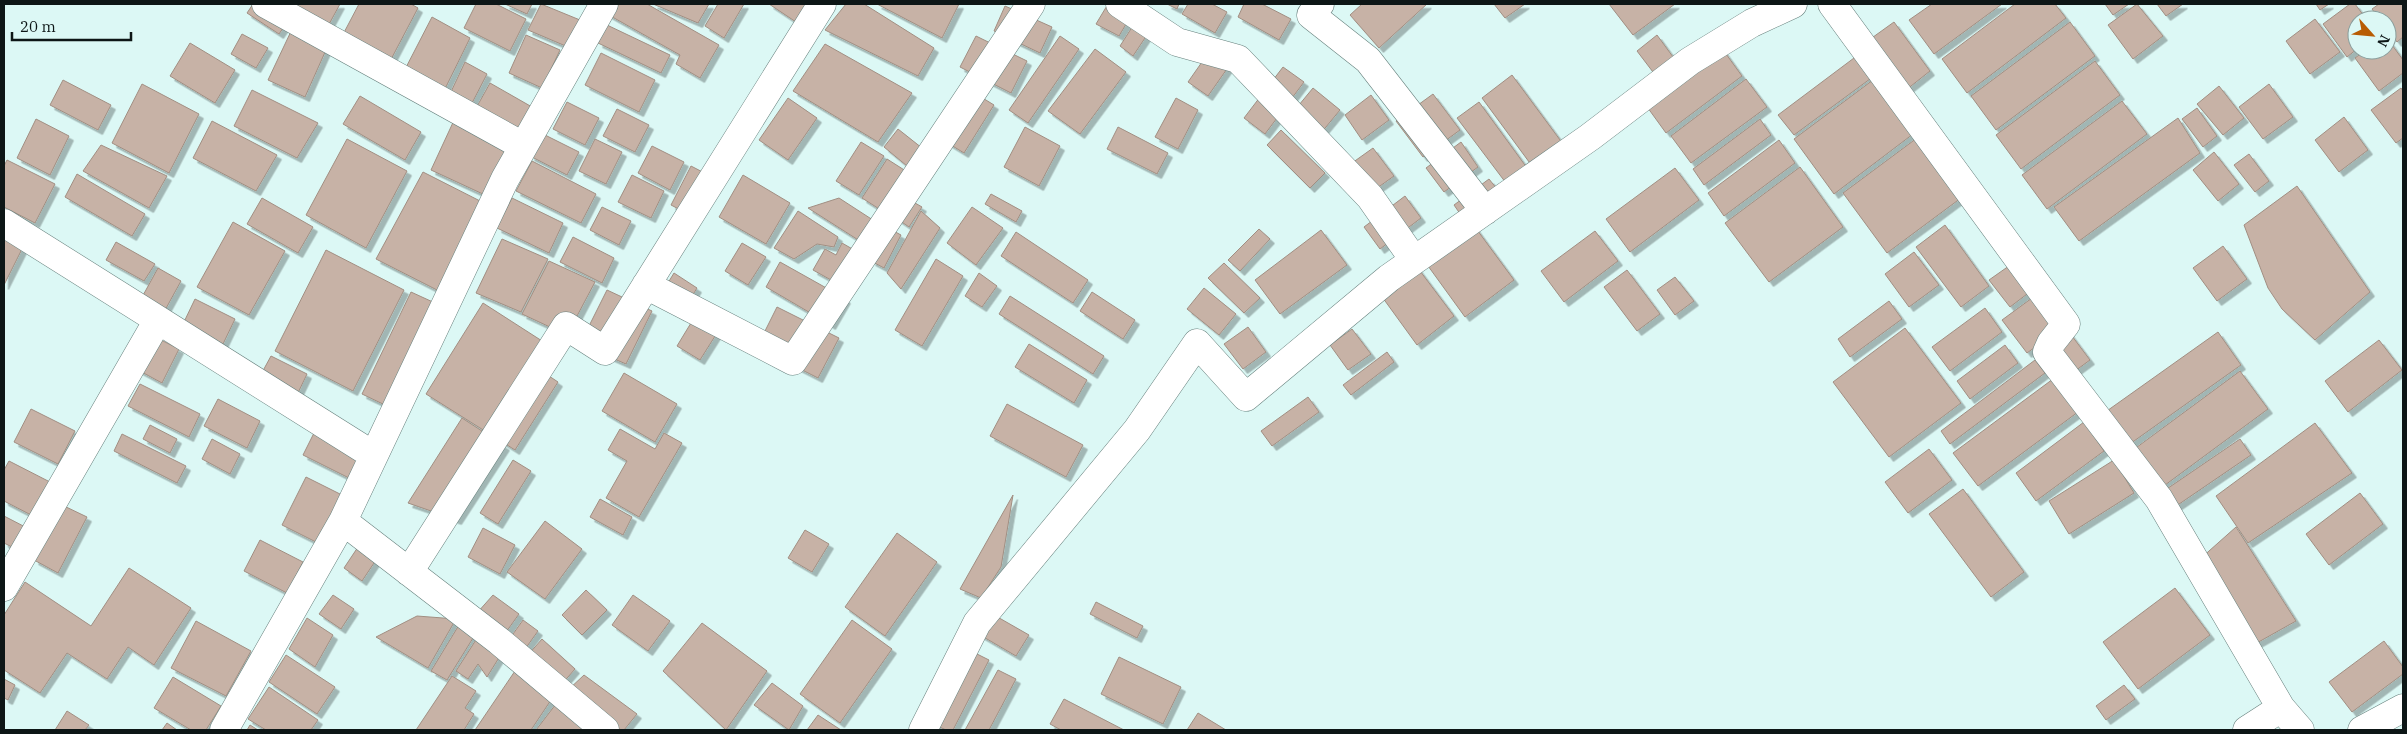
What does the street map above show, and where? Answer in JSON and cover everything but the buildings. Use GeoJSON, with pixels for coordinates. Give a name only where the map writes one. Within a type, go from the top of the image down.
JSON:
{"type":"FeatureCollection","features":[{"type":"Feature","properties":{"kind":"street"},"geometry":{"type":"LineString","coordinates":[[266,4],[523,146]]}},
{"type":"Feature","properties":{"kind":"street"},"geometry":{"type":"LineString","coordinates":[[224,730],[344,522],[373,455],[505,179],[604,4]]}},
{"type":"Feature","properties":{"kind":"street"},"geometry":{"type":"LineString","coordinates":[[409,572],[566,326],[605,351],[822,4]]}},
{"type":"Feature","properties":{"kind":"street"},"geometry":{"type":"LineString","coordinates":[[646,285],[793,361],[1031,4]]}},
{"type":"Feature","properties":{"kind":"street"},"geometry":{"type":"LineString","coordinates":[[1120,4],[1177,42],[1238,59],[1370,197],[1414,260]]}},
{"type":"Feature","properties":{"kind":"street"},"geometry":{"type":"LineString","coordinates":[[1320,4],[1311,15],[1368,60],[1485,211]]}},
{"type":"Feature","properties":{"kind":"street"},"geometry":{"type":"LineString","coordinates":[[923,730],[978,624],[1137,430],[1197,343],[1246,397],[1389,278],[1590,137],[1690,61],[1752,23],[1793,4]]}},
{"type":"Feature","properties":{"kind":"street"},"geometry":{"type":"LineString","coordinates":[[1832,4],[2066,324],[2047,352],[2159,499],[2281,708],[2300,730]]}},
{"type":"Feature","properties":{"kind":"street"},"geometry":{"type":"LineString","coordinates":[[4,223],[373,455]]}},
{"type":"Feature","properties":{"kind":"street"},"geometry":{"type":"LineString","coordinates":[[4,588],[158,320]]}},
{"type":"Feature","properties":{"kind":"street"},"geometry":{"type":"LineString","coordinates":[[344,522],[499,641],[605,730]]}},
{"type":"Feature","properties":{"kind":"street"},"geometry":{"type":"LineString","coordinates":[[2247,730],[2281,708]]}},
{"type":"Feature","properties":{"kind":"street"},"geometry":{"type":"LineString","coordinates":[[2362,730],[2403,708]]}}]}
